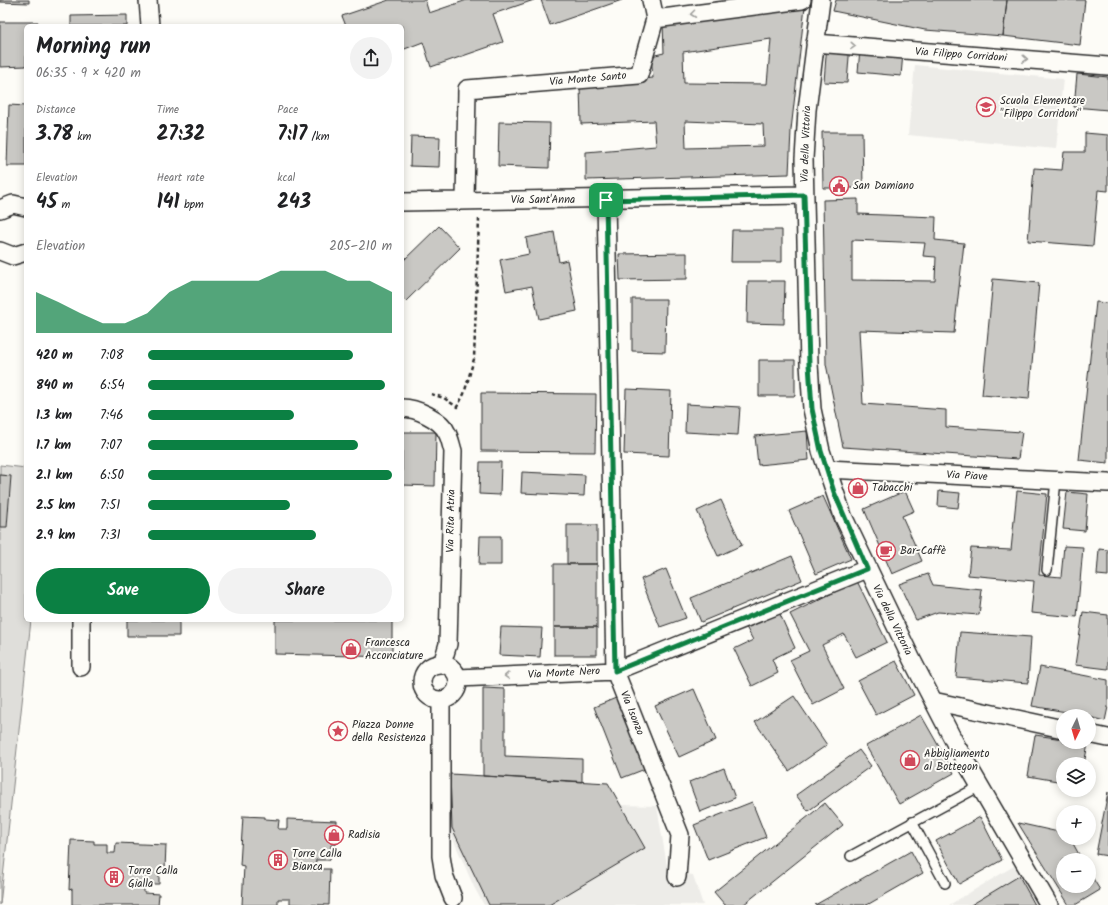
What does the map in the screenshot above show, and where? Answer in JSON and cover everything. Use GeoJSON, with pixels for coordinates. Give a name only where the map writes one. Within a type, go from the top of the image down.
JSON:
{"type":"FeatureCollection","features":[{"type":"Feature","properties":{"kind":"street"},"geometry":{"type":"LineString","coordinates":[[148,0],[150,24]]}},
{"type":"Feature","properties":{"kind":"street"},"geometry":{"type":"LineString","coordinates":[[651,0],[655,19],[802,0]]}},
{"type":"Feature","properties":{"kind":"street","name":"Via della Vittoria"},"geometry":{"type":"LineString","coordinates":[[821,0],[806,110],[804,195],[809,364],[812,409],[827,469],[843,516],[867,569],[933,701],[1049,905]]}},
{"type":"Feature","properties":{"kind":"street","name":"Via Monte Santo"},"geometry":{"type":"LineString","coordinates":[[465,201],[466,89],[639,75],[655,19]]}},
{"type":"Feature","properties":{"kind":"street","name":"Via Filippo Corridoni"},"geometry":{"type":"LineString","coordinates":[[815,43],[1108,66]]}},
{"type":"Feature","properties":{"kind":"street","name":"Via Sant'Anna"},"geometry":{"type":"LineString","coordinates":[[404,202],[606,200],[804,195]]}},
{"type":"Feature","properties":{"kind":"street","name":"Via Isonzo"},"geometry":{"type":"LineString","coordinates":[[606,200],[615,671],[680,835],[677,877]]}},
{"type":"Feature","properties":{"kind":"street"},"geometry":{"type":"LineString","coordinates":[[0,209],[13,204],[24,207]]}},
{"type":"Feature","properties":{"kind":"street"},"geometry":{"type":"LineString","coordinates":[[13,253],[24,265]]}},
{"type":"Feature","properties":{"kind":"street","name":"Via Rita Atria"},"geometry":{"type":"LineString","coordinates":[[404,408],[410,408],[430,416],[447,431],[453,451],[448,644],[442,664]]}},
{"type":"Feature","properties":{"kind":"street","name":"Via Piave"},"geometry":{"type":"LineString","coordinates":[[827,469],[1108,483]]}},
{"type":"Feature","properties":{"kind":"street","name":"Via Monte Nero"},"geometry":{"type":"LineString","coordinates":[[458,678],[615,671],[867,569]]}},
{"type":"Feature","properties":{"kind":"street"},"geometry":{"type":"LineString","coordinates":[[81,622],[81,667]]}},
{"type":"Feature","properties":{"kind":"street"},"geometry":{"type":"LineString","coordinates":[[442,664],[452,668],[458,678],[456,690],[447,699],[441,700],[430,697],[425,693],[421,682],[422,676],[430,666],[442,664]]}},
{"type":"Feature","properties":{"kind":"street"},"geometry":{"type":"LineString","coordinates":[[441,700],[441,856],[444,875],[453,898]]}},
{"type":"Feature","properties":{"kind":"street"},"geometry":{"type":"LineString","coordinates":[[933,701],[1056,727]]}},
{"type":"Feature","properties":{"kind":"street"},"geometry":{"type":"LineString","coordinates":[[1096,735],[1108,738]]}},
{"type":"Feature","properties":{"kind":"lane"},"geometry":{"type":"LineString","coordinates":[[1047,570],[1056,480]]}},
{"type":"Feature","properties":{"kind":"lane"},"geometry":{"type":"LineString","coordinates":[[851,856],[980,786]]}},
{"type":"Feature","properties":{"kind":"lane"},"geometry":{"type":"LineString","coordinates":[[912,822],[945,883]]}},
{"type":"Feature","properties":{"kind":"path"},"geometry":{"type":"LineString","coordinates":[[457,407],[464,394],[474,359],[479,218]]}},
{"type":"Feature","properties":{"kind":"shaded area","name":"Scuola Elementare \"Filippo Corridoni\""},"geometry":{"type":"Polygon","coordinates":[[[915,65],[1063,79],[1056,149],[908,135],[915,65]]]}},
{"type":"Feature","properties":{"kind":"shaded area"},"geometry":{"type":"Polygon","coordinates":[[[0,465],[24,468],[24,622],[31,622],[0,905],[0,465]]]}},
{"type":"Feature","properties":{"kind":"shaded area"},"geometry":{"type":"Polygon","coordinates":[[[448,773],[483,776],[620,805],[657,806],[668,872],[693,875],[703,905],[484,905],[474,887],[449,830],[448,773]]]}},
{"type":"Feature","properties":{"kind":"shaded area"},"geometry":{"type":"Polygon","coordinates":[[[1019,863],[1043,905],[949,905],[1019,863]]]}},
{"type":"Feature","properties":{"kind":"building"},"geometry":{"type":"Polygon","coordinates":[[[0,0],[29,0],[29,3],[0,2],[0,0]]]}},
{"type":"Feature","properties":{"kind":"building"},"geometry":{"type":"Polygon","coordinates":[[[389,0],[425,0],[429,13],[467,0],[534,0],[493,14],[503,42],[431,67],[423,42],[404,49],[404,24],[345,24],[342,16],[389,0]]]}},
{"type":"Feature","properties":{"kind":"building"},"geometry":{"type":"Polygon","coordinates":[[[541,0],[622,0],[550,25],[541,0]]]}},
{"type":"Feature","properties":{"kind":"building"},"geometry":{"type":"Polygon","coordinates":[[[836,0],[1007,0],[1003,36],[925,30],[833,11],[836,0]]]}},
{"type":"Feature","properties":{"kind":"building"},"geometry":{"type":"Polygon","coordinates":[[[1007,0],[1085,0],[1080,45],[1003,36],[1007,0]]]}},
{"type":"Feature","properties":{"kind":"building"},"geometry":{"type":"Polygon","coordinates":[[[805,6],[791,130],[789,174],[586,180],[586,152],[656,146],[654,121],[581,124],[580,85],[653,78],[651,56],[664,53],[663,22],[805,6]],[[771,39],[683,52],[684,83],[767,84],[771,39]],[[685,121],[686,148],[764,146],[763,124],[685,121]]]}},
{"type":"Feature","properties":{"kind":"building"},"geometry":{"type":"Polygon","coordinates":[[[127,15],[127,24],[71,24],[71,16],[127,15]]]}},
{"type":"Feature","properties":{"kind":"building"},"geometry":{"type":"Polygon","coordinates":[[[0,22],[38,22],[38,24],[24,24],[24,66],[0,67],[0,22]]]}},
{"type":"Feature","properties":{"kind":"building"},"geometry":{"type":"Polygon","coordinates":[[[827,43],[850,44],[847,83],[824,82],[827,43]]]}},
{"type":"Feature","properties":{"kind":"building"},"geometry":{"type":"Polygon","coordinates":[[[860,49],[903,53],[901,76],[858,72],[860,49]]]}},
{"type":"Feature","properties":{"kind":"building"},"geometry":{"type":"Polygon","coordinates":[[[1077,74],[1108,77],[1108,110],[1074,107],[1077,74]]]}},
{"type":"Feature","properties":{"kind":"building"},"geometry":{"type":"Polygon","coordinates":[[[9,105],[24,106],[24,166],[7,166],[9,105]]]}},
{"type":"Feature","properties":{"kind":"building"},"geometry":{"type":"Polygon","coordinates":[[[499,122],[550,123],[549,168],[498,166],[499,122]]]}},
{"type":"Feature","properties":{"kind":"building"},"geometry":{"type":"Polygon","coordinates":[[[822,132],[862,132],[863,188],[823,188],[822,132]]]}},
{"type":"Feature","properties":{"kind":"building"},"geometry":{"type":"Polygon","coordinates":[[[1085,133],[1108,135],[1108,191],[1098,190],[1093,246],[1028,241],[1034,168],[1062,170],[1064,152],[1085,152],[1085,133]]]}},
{"type":"Feature","properties":{"kind":"building"},"geometry":{"type":"Polygon","coordinates":[[[411,136],[440,137],[439,167],[410,166],[411,136]]]}},
{"type":"Feature","properties":{"kind":"building"},"geometry":{"type":"Polygon","coordinates":[[[858,199],[858,214],[936,217],[935,240],[964,243],[954,333],[859,330],[863,404],[946,410],[946,427],[1022,432],[1018,459],[843,447],[826,364],[823,200],[858,199]],[[852,240],[852,280],[935,281],[936,257],[923,256],[925,243],[852,240]]]}},
{"type":"Feature","properties":{"kind":"building"},"geometry":{"type":"Polygon","coordinates":[[[439,226],[460,248],[406,301],[404,300],[404,260],[439,226]]]}},
{"type":"Feature","properties":{"kind":"building"},"geometry":{"type":"Polygon","coordinates":[[[732,230],[782,230],[782,262],[731,262],[732,230]]]}},
{"type":"Feature","properties":{"kind":"building"},"geometry":{"type":"Polygon","coordinates":[[[554,232],[559,262],[567,260],[577,311],[539,319],[532,286],[506,291],[500,260],[529,254],[526,238],[554,232]]]}},
{"type":"Feature","properties":{"kind":"building"},"geometry":{"type":"Polygon","coordinates":[[[687,253],[687,279],[620,280],[619,254],[687,253]]]}},
{"type":"Feature","properties":{"kind":"building"},"geometry":{"type":"Polygon","coordinates":[[[993,279],[1039,283],[1029,399],[982,395],[993,279]]]}},
{"type":"Feature","properties":{"kind":"building"},"geometry":{"type":"Polygon","coordinates":[[[748,281],[785,281],[784,324],[747,323],[748,281]]]}},
{"type":"Feature","properties":{"kind":"building"},"geometry":{"type":"Polygon","coordinates":[[[632,299],[666,299],[665,352],[632,351],[632,299]]]}},
{"type":"Feature","properties":{"kind":"building"},"geometry":{"type":"Polygon","coordinates":[[[1096,302],[1108,303],[1108,463],[1079,460],[1096,302]]]}},
{"type":"Feature","properties":{"kind":"building"},"geometry":{"type":"Polygon","coordinates":[[[759,360],[795,360],[795,396],[759,396],[759,360]]]}},
{"type":"Feature","properties":{"kind":"building"},"geometry":{"type":"Polygon","coordinates":[[[626,389],[671,391],[669,456],[624,454],[626,389]]]}},
{"type":"Feature","properties":{"kind":"building"},"geometry":{"type":"Polygon","coordinates":[[[481,393],[596,394],[595,452],[481,451],[481,393]]]}},
{"type":"Feature","properties":{"kind":"building"},"geometry":{"type":"Polygon","coordinates":[[[686,404],[740,407],[738,435],[685,432],[686,404]]]}},
{"type":"Feature","properties":{"kind":"building"},"geometry":{"type":"Polygon","coordinates":[[[807,431],[809,460],[758,465],[755,436],[807,431]]]}},
{"type":"Feature","properties":{"kind":"building"},"geometry":{"type":"Polygon","coordinates":[[[404,432],[436,432],[435,486],[404,485],[404,432]]]}},
{"type":"Feature","properties":{"kind":"building"},"geometry":{"type":"Polygon","coordinates":[[[480,462],[501,462],[500,495],[479,494],[480,462]]]}},
{"type":"Feature","properties":{"kind":"building"},"geometry":{"type":"Polygon","coordinates":[[[522,472],[585,475],[584,496],[521,493],[522,472]]]}},
{"type":"Feature","properties":{"kind":"building"},"geometry":{"type":"Polygon","coordinates":[[[0,475],[11,476],[7,527],[0,527],[0,475]]]}},
{"type":"Feature","properties":{"kind":"building"},"geometry":{"type":"Polygon","coordinates":[[[905,491],[914,511],[902,516],[922,561],[892,574],[864,509],[905,491]]]}},
{"type":"Feature","properties":{"kind":"building"},"geometry":{"type":"Polygon","coordinates":[[[939,491],[960,493],[958,508],[938,506],[939,491]]]}},
{"type":"Feature","properties":{"kind":"building"},"geometry":{"type":"Polygon","coordinates":[[[1017,491],[1047,494],[1039,575],[1061,577],[1064,546],[1083,547],[1077,617],[1031,613],[1034,581],[968,575],[971,548],[1011,550],[1017,491]]]}},
{"type":"Feature","properties":{"kind":"building"},"geometry":{"type":"Polygon","coordinates":[[[1067,492],[1088,494],[1085,531],[1063,529],[1067,492]]]}},
{"type":"Feature","properties":{"kind":"building"},"geometry":{"type":"Polygon","coordinates":[[[823,496],[851,559],[816,574],[789,511],[823,496]]]}},
{"type":"Feature","properties":{"kind":"building"},"geometry":{"type":"Polygon","coordinates":[[[721,500],[742,545],[718,556],[697,511],[721,500]]]}},
{"type":"Feature","properties":{"kind":"building"},"geometry":{"type":"Polygon","coordinates":[[[567,525],[597,525],[597,564],[567,564],[567,525]]]}},
{"type":"Feature","properties":{"kind":"building"},"geometry":{"type":"Polygon","coordinates":[[[480,536],[501,536],[501,565],[479,565],[480,536]]]}},
{"type":"Feature","properties":{"kind":"building"},"geometry":{"type":"Polygon","coordinates":[[[1099,549],[1108,550],[1108,576],[1097,575],[1099,549]]]}},
{"type":"Feature","properties":{"kind":"building"},"geometry":{"type":"Polygon","coordinates":[[[792,556],[802,580],[701,622],[691,598],[792,556]]]}},
{"type":"Feature","properties":{"kind":"building"},"geometry":{"type":"Polygon","coordinates":[[[554,564],[597,564],[597,627],[554,627],[554,564]]]}},
{"type":"Feature","properties":{"kind":"building"},"geometry":{"type":"Polygon","coordinates":[[[666,569],[686,618],[660,627],[641,579],[666,569]]]}},
{"type":"Feature","properties":{"kind":"building"},"geometry":{"type":"Polygon","coordinates":[[[928,574],[933,585],[982,590],[979,615],[938,612],[916,620],[899,584],[928,574]]]}},
{"type":"Feature","properties":{"kind":"building"},"geometry":{"type":"Polygon","coordinates":[[[857,581],[887,642],[856,657],[844,634],[822,645],[844,689],[813,705],[790,660],[809,651],[790,614],[857,581]]]}},
{"type":"Feature","properties":{"kind":"building"},"geometry":{"type":"Polygon","coordinates":[[[779,612],[795,648],[772,659],[778,673],[752,686],[734,649],[753,640],[746,627],[779,612]]]}},
{"type":"Feature","properties":{"kind":"building"},"geometry":{"type":"Polygon","coordinates":[[[1083,612],[1108,615],[1108,669],[1075,665],[1083,612]]]}},
{"type":"Feature","properties":{"kind":"building"},"geometry":{"type":"Polygon","coordinates":[[[127,622],[179,622],[179,636],[127,636],[127,622]]]}},
{"type":"Feature","properties":{"kind":"building"},"geometry":{"type":"Polygon","coordinates":[[[275,622],[392,622],[392,657],[275,654],[275,622]]]}},
{"type":"Feature","properties":{"kind":"building"},"geometry":{"type":"Polygon","coordinates":[[[501,627],[542,628],[540,657],[499,655],[501,627]]]}},
{"type":"Feature","properties":{"kind":"building"},"geometry":{"type":"Polygon","coordinates":[[[554,627],[597,627],[597,655],[554,655],[554,627]]]}},
{"type":"Feature","properties":{"kind":"building"},"geometry":{"type":"Polygon","coordinates":[[[960,632],[1031,637],[1028,683],[956,677],[960,632]]]}},
{"type":"Feature","properties":{"kind":"building"},"geometry":{"type":"Polygon","coordinates":[[[896,661],[914,695],[876,715],[858,681],[896,661]]]}},
{"type":"Feature","properties":{"kind":"building"},"geometry":{"type":"Polygon","coordinates":[[[1040,667],[1108,680],[1108,707],[1105,721],[1096,719],[1096,709],[1056,709],[1056,710],[1032,706],[1040,667]]]}},
{"type":"Feature","properties":{"kind":"building"},"geometry":{"type":"Polygon","coordinates":[[[483,688],[505,689],[505,756],[582,759],[582,782],[483,776],[483,688]]]}},
{"type":"Feature","properties":{"kind":"building"},"geometry":{"type":"Polygon","coordinates":[[[694,689],[716,740],[679,757],[655,706],[694,689]]]}},
{"type":"Feature","properties":{"kind":"building"},"geometry":{"type":"Polygon","coordinates":[[[794,696],[827,745],[789,771],[755,722],[794,696]]]}},
{"type":"Feature","properties":{"kind":"building"},"geometry":{"type":"Polygon","coordinates":[[[616,698],[645,769],[622,778],[594,707],[616,698]]]}},
{"type":"Feature","properties":{"kind":"building","name":"Abbigliamento al Bottegon"},"geometry":{"type":"Polygon","coordinates":[[[921,715],[954,773],[899,804],[866,746],[921,715]]]}},
{"type":"Feature","properties":{"kind":"building"},"geometry":{"type":"Polygon","coordinates":[[[1035,735],[1056,738],[1056,749],[1087,749],[1085,757],[1056,757],[1056,781],[1028,776],[1035,735]]]}},
{"type":"Feature","properties":{"kind":"building"},"geometry":{"type":"Polygon","coordinates":[[[859,750],[871,766],[808,811],[796,795],[859,750]]]}},
{"type":"Feature","properties":{"kind":"building"},"geometry":{"type":"Polygon","coordinates":[[[724,768],[735,798],[700,812],[689,782],[724,768]]]}},
{"type":"Feature","properties":{"kind":"building"},"geometry":{"type":"Polygon","coordinates":[[[450,774],[608,783],[645,848],[549,905],[489,905],[452,828],[450,774]]]}},
{"type":"Feature","properties":{"kind":"building"},"geometry":{"type":"Polygon","coordinates":[[[1108,792],[1108,856],[1096,854],[1108,792]]]}},
{"type":"Feature","properties":{"kind":"building"},"geometry":{"type":"Polygon","coordinates":[[[752,802],[766,837],[708,860],[694,825],[752,802]]]}},
{"type":"Feature","properties":{"kind":"building"},"geometry":{"type":"Polygon","coordinates":[[[825,803],[843,825],[743,905],[725,905],[714,892],[825,803]]]}},
{"type":"Feature","properties":{"kind":"building","name":"Torre Calla Bianca"},"geometry":{"type":"Polygon","coordinates":[[[243,816],[265,817],[265,819],[279,820],[278,829],[287,829],[287,819],[337,821],[336,845],[331,845],[330,860],[316,860],[315,869],[330,869],[329,905],[290,904],[290,899],[278,899],[278,905],[242,905],[244,866],[240,865],[243,816]]]}},
{"type":"Feature","properties":{"kind":"building"},"geometry":{"type":"Polygon","coordinates":[[[980,817],[1002,860],[959,884],[936,841],[980,817]]]}},
{"type":"Feature","properties":{"kind":"building"},"geometry":{"type":"Polygon","coordinates":[[[1018,823],[1056,831],[1056,845],[1074,845],[1078,853],[1056,853],[1056,884],[1018,823]]]}},
{"type":"Feature","properties":{"kind":"building","name":"Torre Calla Gialla"},"geometry":{"type":"Polygon","coordinates":[[[71,840],[94,841],[94,844],[107,844],[107,853],[115,853],[116,843],[166,845],[165,869],[159,869],[159,884],[144,884],[144,893],[159,894],[158,905],[72,905],[72,889],[69,890],[71,840]]]}},
{"type":"Feature","properties":{"kind":"building"},"geometry":{"type":"Polygon","coordinates":[[[911,851],[923,873],[867,905],[815,905],[911,851]]]}},
{"type":"Feature","properties":{"kind":"building"},"geometry":{"type":"Polygon","coordinates":[[[1019,876],[1035,905],[971,905],[1019,876]]]}},
{"type":"Feature","properties":{"kind":"building"},"geometry":{"type":"Polygon","coordinates":[[[1096,883],[1100,890],[1096,892],[1096,883]]]}},
{"type":"Feature","properties":{"kind":"building"},"geometry":{"type":"Polygon","coordinates":[[[1062,893],[1095,893],[1075,905],[1069,905],[1062,893]]]}},
{"type":"Feature","properties":{"kind":"place","name":"Scuola Elementare \"Filippo Corridoni\""},"geometry":{"type":"Point","coordinates":[986,107]}},
{"type":"Feature","properties":{"kind":"place","name":"San Damiano"},"geometry":{"type":"Point","coordinates":[839,186]}},
{"type":"Feature","properties":{"kind":"place","name":"Tabacchi"},"geometry":{"type":"Point","coordinates":[858,488]}},
{"type":"Feature","properties":{"kind":"place","name":"Bar-Caffè"},"geometry":{"type":"Point","coordinates":[886,551]}},
{"type":"Feature","properties":{"kind":"place","name":"Francesca Acconciature"},"geometry":{"type":"Point","coordinates":[351,649]}},
{"type":"Feature","properties":{"kind":"place","name":"Piazza Donne della Resistenza"},"geometry":{"type":"Point","coordinates":[338,731]}},
{"type":"Feature","properties":{"kind":"place","name":"Abbigliamento al Bottegon"},"geometry":{"type":"Point","coordinates":[910,760]}},
{"type":"Feature","properties":{"kind":"place","name":"Radisia"},"geometry":{"type":"Point","coordinates":[334,835]}},
{"type":"Feature","properties":{"kind":"place","name":"Torre Calla Bianca"},"geometry":{"type":"Point","coordinates":[278,860]}},
{"type":"Feature","properties":{"kind":"place","name":"Torre Calla Gialla"},"geometry":{"type":"Point","coordinates":[114,877]}},
{"type":"Feature","properties":{"kind":"route"},"geometry":{"type":"LineString","coordinates":[[804,195],[809,364],[812,409],[821,451],[834,492],[867,569],[615,671],[607,217],[606,200],[804,195]]}}]}
